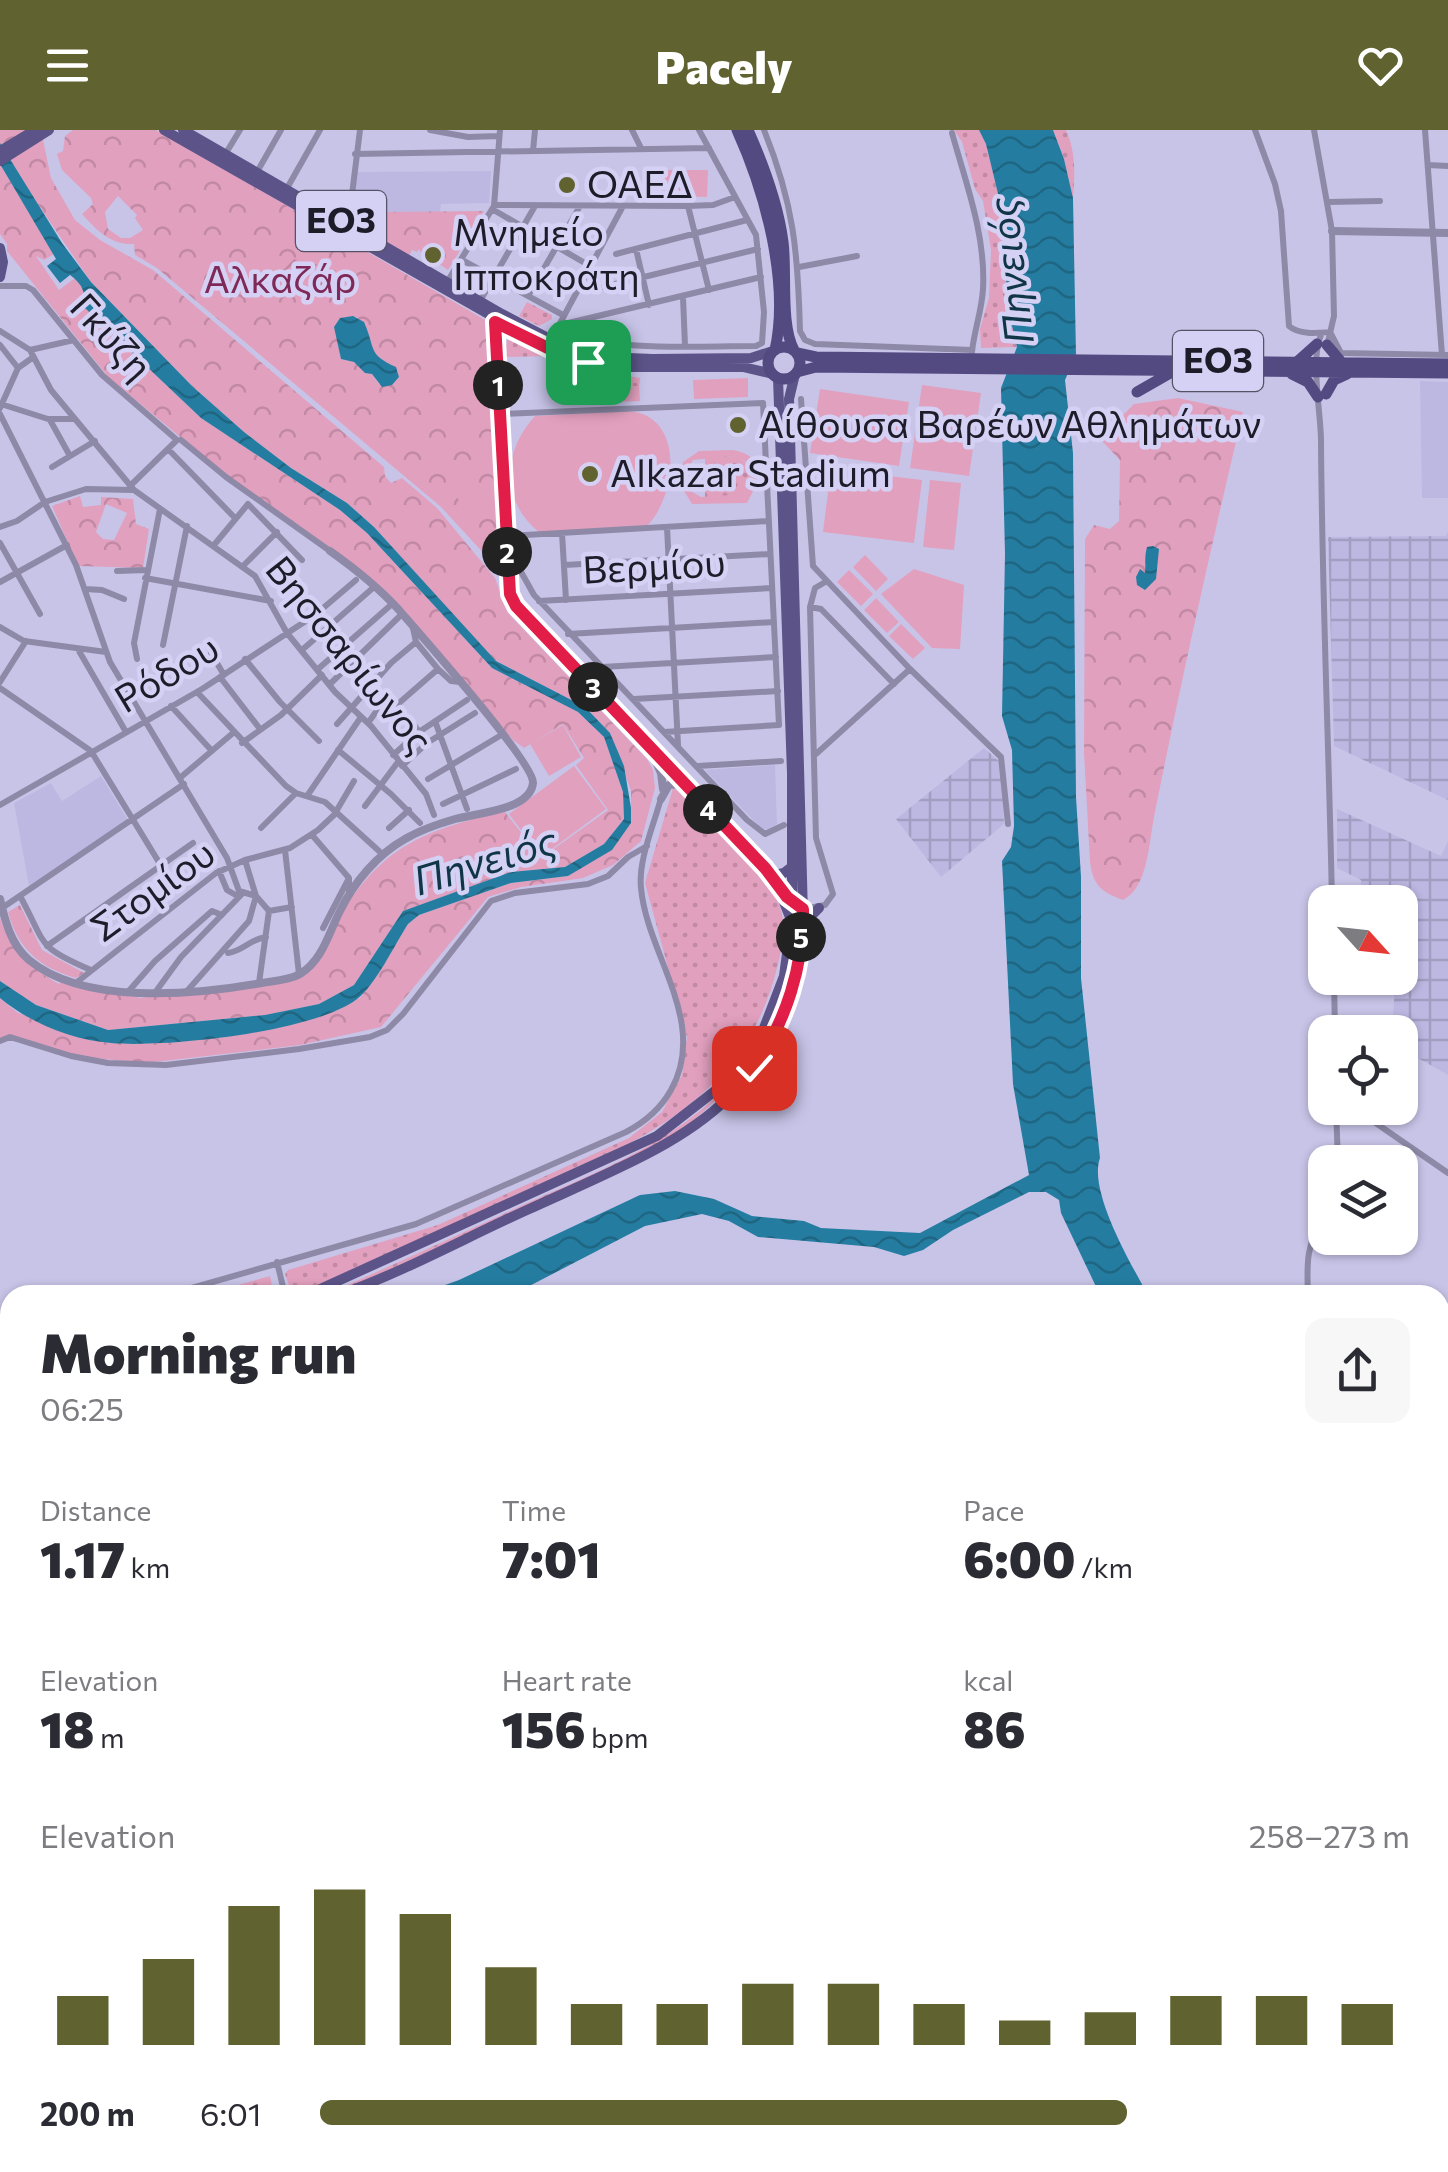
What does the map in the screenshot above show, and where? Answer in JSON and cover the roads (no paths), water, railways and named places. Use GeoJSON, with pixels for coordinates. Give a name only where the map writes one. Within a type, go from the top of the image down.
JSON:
{"type":"FeatureCollection","features":[{"type":"Feature","properties":{"kind":"highway"},"geometry":{"type":"LineString","coordinates":[[737,130],[760,186],[773,241],[778,298],[774,351],[768,363],[776,376]]}},
{"type":"Feature","properties":{"kind":"highway"},"geometry":{"type":"LineString","coordinates":[[748,130],[777,210],[786,267],[788,329],[800,363]]}},
{"type":"Feature","properties":{"kind":"highway"},"geometry":{"type":"LineString","coordinates":[[1324,339],[1333,356],[1348,368],[1322,396],[1292,367],[1324,339]]}},
{"type":"Feature","properties":{"kind":"highway","name":"ΕΟ3"},"geometry":{"type":"LineString","coordinates":[[774,351],[785,347],[800,363]]}},
{"type":"Feature","properties":{"kind":"highway","name":"ΕΟ3"},"geometry":{"type":"LineString","coordinates":[[1348,368],[1446,358]]}},
{"type":"Feature","properties":{"kind":"highway","name":"ΕΟ3"},"geometry":{"type":"LineString","coordinates":[[776,376],[800,363],[975,361],[1448,373]]}},
{"type":"Feature","properties":{"kind":"highway","name":"ΕΟ3"},"geometry":{"type":"LineString","coordinates":[[1084,364],[1110,369],[1179,370],[1292,367]]}},
{"type":"Feature","properties":{"kind":"highway"},"geometry":{"type":"LineString","coordinates":[[1250,370],[1322,367]]}},
{"type":"Feature","properties":{"kind":"highway"},"geometry":{"type":"LineString","coordinates":[[1110,369],[1128,380],[1133,392],[1179,370]]}},
{"type":"Feature","properties":{"kind":"main road","name":"ΕΟ3"},"geometry":{"type":"LineString","coordinates":[[164,130],[478,305]]}},
{"type":"Feature","properties":{"kind":"main road","name":"ΕΟ3"},"geometry":{"type":"LineString","coordinates":[[183,130],[196,133],[346,230],[448,282],[496,319],[552,350],[623,367],[743,367],[776,376]]}},
{"type":"Feature","properties":{"kind":"main road"},"geometry":{"type":"LineString","coordinates":[[0,152],[44,131]]}},
{"type":"Feature","properties":{"kind":"main road"},"geometry":{"type":"LineString","coordinates":[[0,161],[44,131]]}},
{"type":"Feature","properties":{"kind":"main road"},"geometry":{"type":"LineString","coordinates":[[0,277],[1,250]]}},
{"type":"Feature","properties":{"kind":"main road","name":"ΕΟ3"},"geometry":{"type":"LineString","coordinates":[[496,319],[586,354],[620,358],[751,358],[774,351]]}},
{"type":"Feature","properties":{"kind":"main road"},"geometry":{"type":"LineString","coordinates":[[800,363],[789,399],[801,945]]}},
{"type":"Feature","properties":{"kind":"main road"},"geometry":{"type":"LineString","coordinates":[[361,1285],[636,1160],[704,1120],[748,1076],[771,1041],[794,983],[809,919],[823,905],[810,895],[798,867],[776,376]]}},
{"type":"Feature","properties":{"kind":"main road"},"geometry":{"type":"LineString","coordinates":[[791,931],[787,906],[772,877],[798,867]]}},
{"type":"Feature","properties":{"kind":"main road"},"geometry":{"type":"LineString","coordinates":[[328,1285],[622,1153],[680,1121],[720,1088],[756,1042],[780,989],[798,902]]}},
{"type":"Feature","properties":{"kind":"street"},"geometry":{"type":"LineString","coordinates":[[225,154],[240,130]]}},
{"type":"Feature","properties":{"kind":"street"},"geometry":{"type":"LineString","coordinates":[[256,172],[281,130]]}},
{"type":"Feature","properties":{"kind":"street"},"geometry":{"type":"LineString","coordinates":[[286,190],[320,130]]}},
{"type":"Feature","properties":{"kind":"street"},"geometry":{"type":"LineString","coordinates":[[346,230],[360,130]]}},
{"type":"Feature","properties":{"kind":"street"},"geometry":{"type":"LineString","coordinates":[[430,130],[468,137],[499,133],[493,207],[448,282]]}},
{"type":"Feature","properties":{"kind":"street"},"geometry":{"type":"LineString","coordinates":[[533,151],[535,130]]}},
{"type":"Feature","properties":{"kind":"street"},"geometry":{"type":"LineString","coordinates":[[632,130],[640,148]]}},
{"type":"Feature","properties":{"kind":"street"},"geometry":{"type":"LineString","coordinates":[[558,327],[602,343],[756,346],[764,339],[758,249],[747,220],[699,130]]}},
{"type":"Feature","properties":{"kind":"street"},"geometry":{"type":"LineString","coordinates":[[764,130],[790,206],[800,267],[800,331],[810,343],[975,361],[983,269],[979,232],[952,133]]}},
{"type":"Feature","properties":{"kind":"street"},"geometry":{"type":"LineString","coordinates":[[1255,130],[1275,184],[1283,226],[1287,320],[1292,330],[1336,339],[1338,352],[1342,353],[1446,358],[1425,130]]}},
{"type":"Feature","properties":{"kind":"street"},"geometry":{"type":"LineString","coordinates":[[1314,130],[1332,231],[1334,316],[1324,339],[1320,414],[1332,885]]}},
{"type":"Feature","properties":{"kind":"street"},"geometry":{"type":"LineString","coordinates":[[355,154],[709,148]]}},
{"type":"Feature","properties":{"kind":"street"},"geometry":{"type":"LineString","coordinates":[[1428,166],[1448,166]]}},
{"type":"Feature","properties":{"kind":"street"},"geometry":{"type":"LineString","coordinates":[[493,207],[713,205],[735,197]]}},
{"type":"Feature","properties":{"kind":"street"},"geometry":{"type":"LineString","coordinates":[[1328,202],[1380,202]]}},
{"type":"Feature","properties":{"kind":"street"},"geometry":{"type":"LineString","coordinates":[[547,340],[558,327],[624,205]]}},
{"type":"Feature","properties":{"kind":"street"},"geometry":{"type":"LineString","coordinates":[[478,305],[535,206]]}},
{"type":"Feature","properties":{"kind":"street"},"geometry":{"type":"LineString","coordinates":[[528,296],[580,206]]}},
{"type":"Feature","properties":{"kind":"street"},"geometry":{"type":"LineString","coordinates":[[688,206],[708,290]]}},
{"type":"Feature","properties":{"kind":"street"},"geometry":{"type":"LineString","coordinates":[[493,207],[590,266]]}},
{"type":"Feature","properties":{"kind":"street"},"geometry":{"type":"LineString","coordinates":[[616,254],[747,220]]}},
{"type":"Feature","properties":{"kind":"street"},"geometry":{"type":"LineString","coordinates":[[1332,231],[1448,233]]}},
{"type":"Feature","properties":{"kind":"street"},"geometry":{"type":"LineString","coordinates":[[603,287],[758,249]]}},
{"type":"Feature","properties":{"kind":"street"},"geometry":{"type":"LineString","coordinates":[[636,250],[649,305]]}},
{"type":"Feature","properties":{"kind":"street"},"geometry":{"type":"LineString","coordinates":[[800,267],[856,256]]}},
{"type":"Feature","properties":{"kind":"street"},"geometry":{"type":"LineString","coordinates":[[462,260],[562,315]]}},
{"type":"Feature","properties":{"kind":"street"},"geometry":{"type":"LineString","coordinates":[[558,327],[761,277]]}},
{"type":"Feature","properties":{"kind":"street","name":"Γκύζη"},"geometry":{"type":"LineString","coordinates":[[0,286],[31,288],[105,378],[226,477],[330,551]]}},
{"type":"Feature","properties":{"kind":"street"},"geometry":{"type":"LineString","coordinates":[[683,297],[685,346]]}},
{"type":"Feature","properties":{"kind":"street"},"geometry":{"type":"LineString","coordinates":[[496,319],[508,582],[516,606],[772,877],[798,902],[823,905],[833,890],[816,838],[810,608],[815,588],[827,581]]}},
{"type":"Feature","properties":{"kind":"street","name":"Βησσαρίωνος"},"geometry":{"type":"LineString","coordinates":[[0,331],[31,355],[74,419],[133,487],[260,582],[287,633],[428,797],[434,815]]}},
{"type":"Feature","properties":{"kind":"street"},"geometry":{"type":"LineString","coordinates":[[74,340],[31,355],[18,368],[1,409],[86,589],[106,652],[230,866],[241,895]]}},
{"type":"Feature","properties":{"kind":"street"},"geometry":{"type":"LineString","coordinates":[[0,344],[18,368]]}},
{"type":"Feature","properties":{"kind":"street"},"geometry":{"type":"LineString","coordinates":[[801,399],[811,562],[910,670],[1003,760],[1008,824]]}},
{"type":"Feature","properties":{"kind":"street"},"geometry":{"type":"LineString","coordinates":[[500,414],[762,402],[779,726],[664,732]]}},
{"type":"Feature","properties":{"kind":"street"},"geometry":{"type":"LineString","coordinates":[[1,409],[49,419],[74,419]]}},
{"type":"Feature","properties":{"kind":"street"},"geometry":{"type":"LineString","coordinates":[[49,419],[70,456]]}},
{"type":"Feature","properties":{"kind":"street"},"geometry":{"type":"LineString","coordinates":[[0,527],[17,522],[44,502],[94,488],[133,487],[179,440]]}},
{"type":"Feature","properties":{"kind":"street"},"geometry":{"type":"LineString","coordinates":[[52,467],[95,441]]}},
{"type":"Feature","properties":{"kind":"street"},"geometry":{"type":"LineString","coordinates":[[168,450],[234,517]]}},
{"type":"Feature","properties":{"kind":"street"},"geometry":{"type":"LineString","coordinates":[[214,544],[245,504],[302,560]]}},
{"type":"Feature","properties":{"kind":"street"},"geometry":{"type":"LineString","coordinates":[[137,659],[134,643],[160,508]]}},
{"type":"Feature","properties":{"kind":"street"},"geometry":{"type":"LineString","coordinates":[[506,536],[769,521]]}},
{"type":"Feature","properties":{"kind":"street"},"geometry":{"type":"LineString","coordinates":[[163,644],[187,526]]}},
{"type":"Feature","properties":{"kind":"street"},"geometry":{"type":"LineString","coordinates":[[667,527],[678,748]]}},
{"type":"Feature","properties":{"kind":"street"},"geometry":{"type":"LineString","coordinates":[[243,566],[277,532]]}},
{"type":"Feature","properties":{"kind":"street"},"geometry":{"type":"LineString","coordinates":[[562,532],[566,600]]}},
{"type":"Feature","properties":{"kind":"street"},"geometry":{"type":"LineString","coordinates":[[506,536],[516,563],[539,601],[568,634],[760,832],[768,833],[784,825]]}},
{"type":"Feature","properties":{"kind":"street"},"geometry":{"type":"LineString","coordinates":[[0,543],[40,614]]}},
{"type":"Feature","properties":{"kind":"street"},"geometry":{"type":"LineString","coordinates":[[0,582],[66,545]]}},
{"type":"Feature","properties":{"kind":"street"},"geometry":{"type":"LineString","coordinates":[[234,734],[133,819],[20,896],[1,904],[22,953],[46,971],[127,994],[259,983],[299,974],[320,954],[349,894],[374,864],[404,839],[452,820],[508,808],[526,795],[532,778],[503,734],[402,614],[330,551]]}},
{"type":"Feature","properties":{"kind":"street"},"geometry":{"type":"LineString","coordinates":[[564,566],[770,554]]}},
{"type":"Feature","properties":{"kind":"street"},"geometry":{"type":"LineString","coordinates":[[117,571],[270,600]]}},
{"type":"Feature","properties":{"kind":"street","name":"Ρόδου"},"geometry":{"type":"LineString","coordinates":[[0,805],[197,692],[324,608],[356,580]]}},
{"type":"Feature","properties":{"kind":"street"},"geometry":{"type":"LineString","coordinates":[[302,650],[374,587]]}},
{"type":"Feature","properties":{"kind":"street","name":"Βερμίου"},"geometry":{"type":"LineString","coordinates":[[539,601],[772,588]]}},
{"type":"Feature","properties":{"kind":"street"},"geometry":{"type":"LineString","coordinates":[[86,589],[102,590],[124,599]]}},
{"type":"Feature","properties":{"kind":"street"},"geometry":{"type":"LineString","coordinates":[[242,743],[288,709],[320,672],[392,604]]}},
{"type":"Feature","properties":{"kind":"street"},"geometry":{"type":"LineString","coordinates":[[810,608],[821,609],[894,684]]}},
{"type":"Feature","properties":{"kind":"street"},"geometry":{"type":"LineString","coordinates":[[329,684],[402,614]]}},
{"type":"Feature","properties":{"kind":"street"},"geometry":{"type":"LineString","coordinates":[[568,634],[774,622]]}},
{"type":"Feature","properties":{"kind":"street"},"geometry":{"type":"LineString","coordinates":[[0,627],[26,641],[106,652]]}},
{"type":"Feature","properties":{"kind":"street"},"geometry":{"type":"LineString","coordinates":[[413,628],[416,642],[438,669],[451,681],[460,682]]}},
{"type":"Feature","properties":{"kind":"street"},"geometry":{"type":"LineString","coordinates":[[26,641],[0,685],[91,751],[171,882]]}},
{"type":"Feature","properties":{"kind":"street"},"geometry":{"type":"LineString","coordinates":[[337,724],[391,663],[416,642]]}},
{"type":"Feature","properties":{"kind":"street"},"geometry":{"type":"LineString","coordinates":[[78,650],[126,732]]}},
{"type":"Feature","properties":{"kind":"street"},"geometry":{"type":"LineString","coordinates":[[211,652],[222,676],[260,729]]}},
{"type":"Feature","properties":{"kind":"street"},"geometry":{"type":"LineString","coordinates":[[601,666],[776,657]]}},
{"type":"Feature","properties":{"kind":"street"},"geometry":{"type":"LineString","coordinates":[[245,659],[319,741]]}},
{"type":"Feature","properties":{"kind":"street"},"geometry":{"type":"LineString","coordinates":[[392,710],[438,669]]}},
{"type":"Feature","properties":{"kind":"street"},"geometry":{"type":"LineString","coordinates":[[815,755],[910,670]]}},
{"type":"Feature","properties":{"kind":"street"},"geometry":{"type":"LineString","coordinates":[[366,691],[384,702],[401,720],[412,722],[419,732]]}},
{"type":"Feature","properties":{"kind":"street"},"geometry":{"type":"LineString","coordinates":[[632,699],[778,691]]}},
{"type":"Feature","properties":{"kind":"street"},"geometry":{"type":"LineString","coordinates":[[197,692],[242,743],[296,793],[336,811],[379,851]]}},
{"type":"Feature","properties":{"kind":"street"},"geometry":{"type":"LineString","coordinates":[[365,806],[419,732],[467,700]]}},
{"type":"Feature","properties":{"kind":"street"},"geometry":{"type":"LineString","coordinates":[[307,796],[338,750],[384,702]]}},
{"type":"Feature","properties":{"kind":"street"},"geometry":{"type":"LineString","coordinates":[[171,706],[212,751]]}},
{"type":"Feature","properties":{"kind":"street"},"geometry":{"type":"LineString","coordinates":[[397,761],[474,713]]}},
{"type":"Feature","properties":{"kind":"street"},"geometry":{"type":"LineString","coordinates":[[435,721],[466,808]]}},
{"type":"Feature","properties":{"kind":"street"},"geometry":{"type":"LineString","coordinates":[[428,779],[503,734]]}},
{"type":"Feature","properties":{"kind":"street"},"geometry":{"type":"LineString","coordinates":[[650,748],[661,773],[662,794]]}},
{"type":"Feature","properties":{"kind":"street"},"geometry":{"type":"LineString","coordinates":[[338,750],[409,810],[420,824]]}},
{"type":"Feature","properties":{"kind":"street"},"geometry":{"type":"LineString","coordinates":[[697,766],[781,761]]}},
{"type":"Feature","properties":{"kind":"street"},"geometry":{"type":"LineString","coordinates":[[201,1285],[438,1216],[626,1132],[658,1108],[676,1080],[684,1040],[680,1014],[641,891],[641,877],[669,767]]}},
{"type":"Feature","properties":{"kind":"street"},"geometry":{"type":"LineString","coordinates":[[443,804],[516,769]]}},
{"type":"Feature","properties":{"kind":"street","name":"Στομίου"},"geometry":{"type":"LineString","coordinates":[[77,982],[219,871],[285,850],[312,835],[336,811],[354,780]]}},
{"type":"Feature","properties":{"kind":"street"},"geometry":{"type":"LineString","coordinates":[[662,794],[671,783],[686,786]]}},
{"type":"Feature","properties":{"kind":"street"},"geometry":{"type":"LineString","coordinates":[[261,828],[296,793]]}},
{"type":"Feature","properties":{"kind":"street"},"geometry":{"type":"LineString","coordinates":[[389,828],[409,810]]}},
{"type":"Feature","properties":{"kind":"street"},"geometry":{"type":"LineString","coordinates":[[312,835],[349,878],[349,894]]}},
{"type":"Feature","properties":{"kind":"street"},"geometry":{"type":"LineString","coordinates":[[47,946],[193,843]]}},
{"type":"Feature","properties":{"kind":"street"},"geometry":{"type":"LineString","coordinates":[[0,1041],[10,1038],[72,1056],[147,1066],[284,1051],[370,1036],[387,1030],[403,1014],[490,901],[514,893],[588,884],[608,876],[648,845]]}},
{"type":"Feature","properties":{"kind":"street"},"geometry":{"type":"LineString","coordinates":[[285,850],[299,974]]}},
{"type":"Feature","properties":{"kind":"street"},"geometry":{"type":"LineString","coordinates":[[245,860],[256,896],[270,910]]}},
{"type":"Feature","properties":{"kind":"street"},"geometry":{"type":"LineString","coordinates":[[219,871],[227,890],[256,896]]}},
{"type":"Feature","properties":{"kind":"street"},"geometry":{"type":"LineString","coordinates":[[324,928],[349,878]]}},
{"type":"Feature","properties":{"kind":"street"},"geometry":{"type":"LineString","coordinates":[[154,994],[180,957],[241,895]]}},
{"type":"Feature","properties":{"kind":"street"},"geometry":{"type":"LineString","coordinates":[[20,896],[47,946],[58,956],[91,970]]}},
{"type":"Feature","properties":{"kind":"street"},"geometry":{"type":"LineString","coordinates":[[188,990],[249,921],[256,896]]}},
{"type":"Feature","properties":{"kind":"street"},"geometry":{"type":"LineString","coordinates":[[270,910],[292,907]]}},
{"type":"Feature","properties":{"kind":"street"},"geometry":{"type":"LineString","coordinates":[[259,983],[270,910]]}},
{"type":"Feature","properties":{"kind":"street"},"geometry":{"type":"LineString","coordinates":[[127,994],[143,973],[212,911],[222,915]]}},
{"type":"Feature","properties":{"kind":"street"},"geometry":{"type":"LineString","coordinates":[[249,921],[268,922]]}},
{"type":"Feature","properties":{"kind":"street"},"geometry":{"type":"LineString","coordinates":[[228,954],[266,937]]}},
{"type":"Feature","properties":{"kind":"street"},"geometry":{"type":"LineString","coordinates":[[1379,1125],[1448,1173]]}},
{"type":"Feature","properties":{"kind":"street"},"geometry":{"type":"LineString","coordinates":[[1308,1285],[1309,1255]]}},
{"type":"Feature","properties":{"kind":"street"},"geometry":{"type":"LineString","coordinates":[[278,1262],[282,1285]]}},
{"type":"Feature","properties":{"kind":"water","name":"Πηνειός"},"geometry":{"type":"Polygon","coordinates":[[[979,130],[1053,130],[1073,198],[1076,355],[1065,380],[1073,453],[1081,978],[1100,1189],[1113,1227],[1143,1285],[1095,1285],[1061,1213],[1059,1200],[1046,1192],[1029,1192],[953,1230],[923,1250],[904,1256],[874,1247],[758,1237],[729,1221],[702,1214],[645,1226],[531,1285],[445,1285],[640,1195],[675,1191],[714,1199],[752,1216],[804,1221],[821,1228],[920,1233],[1029,1175],[1013,1084],[1002,861],[1011,847],[1014,826],[1012,750],[1002,716],[1005,554],[1001,388],[1017,347],[1006,300],[1007,231],[986,144],[979,130]]]}},
{"type":"Feature","properties":{"kind":"water","name":"Πηνειός"},"geometry":{"type":"Polygon","coordinates":[[[0,143],[91,282],[192,386],[244,432],[347,503],[374,527],[496,661],[585,707],[610,733],[624,766],[631,808],[631,823],[612,850],[568,876],[511,883],[419,915],[408,924],[378,975],[357,999],[336,1011],[275,1029],[167,1043],[111,1043],[52,1029],[0,998],[0,981],[36,1005],[108,1030],[265,1015],[319,1004],[354,985],[403,911],[511,872],[565,867],[604,844],[624,819],[623,792],[604,737],[578,712],[492,668],[367,533],[340,510],[201,418],[85,308],[82,289],[70,275],[60,283],[47,266],[56,259],[0,164],[0,143]]]}},
{"type":"Feature","properties":{"kind":"water"},"geometry":{"type":"Polygon","coordinates":[[[353,316],[364,322],[376,354],[396,367],[399,377],[392,385],[382,387],[372,374],[341,359],[334,327],[340,318],[353,316]]]}},
{"type":"Feature","properties":{"kind":"water"},"geometry":{"type":"Polygon","coordinates":[[[1147,547],[1159,549],[1156,579],[1145,590],[1137,585],[1136,577],[1140,569],[1145,573],[1147,547]]]}},
{"type":"Feature","properties":{"kind":"place","name":"ΟΑΕΔ"},"geometry":{"type":"Point","coordinates":[567,185]}},
{"type":"Feature","properties":{"kind":"place","name":"Μνημείο Ιπποκράτη"},"geometry":{"type":"Point","coordinates":[433,255]}},
{"type":"Feature","properties":{"kind":"place","name":"Αίθουσα Βαρέων Αθλημάτων"},"geometry":{"type":"Point","coordinates":[738,425]}},
{"type":"Feature","properties":{"kind":"place","name":"Alkazar Stadium"},"geometry":{"type":"Point","coordinates":[590,474]}},
{"type":"Feature","properties":{"kind":"park label","name":"Αλκαζάρ"},"geometry":{"type":"Point","coordinates":[280,280]}}]}
